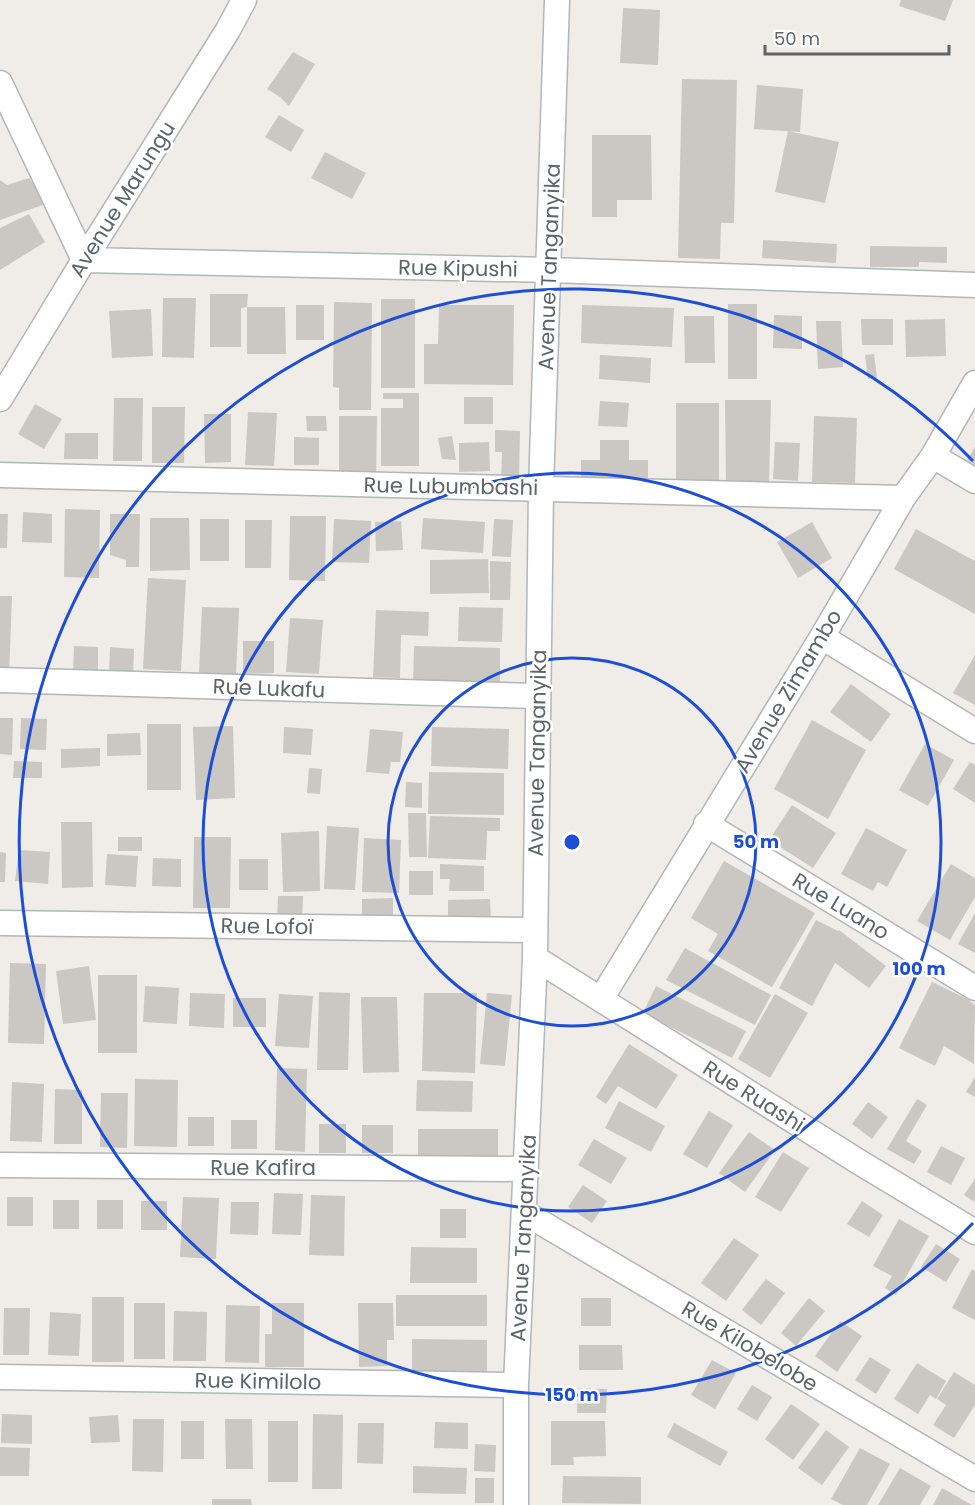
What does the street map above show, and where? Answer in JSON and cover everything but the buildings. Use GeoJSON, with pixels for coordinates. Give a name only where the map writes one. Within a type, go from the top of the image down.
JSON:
{"type":"FeatureCollection","features":[{"type":"Feature","properties":{"kind":"street","name":"Avenue Marungu"},"geometry":{"type":"LineString","coordinates":[[0,399],[228,30],[244,0]]}},
{"type":"Feature","properties":{"kind":"street","name":"Avenue Tanganyika"},"geometry":{"type":"LineString","coordinates":[[516,1505],[516,1385],[534,958],[541,489],[550,270],[557,0]]}},
{"type":"Feature","properties":{"kind":"street"},"geometry":{"type":"LineString","coordinates":[[0,83],[84,260]]}},
{"type":"Feature","properties":{"kind":"street","name":"Rue Kipushi"},"geometry":{"type":"LineString","coordinates":[[84,260],[550,270],[975,285]]}},
{"type":"Feature","properties":{"kind":"street","name":"Avenue Zimambo"},"geometry":{"type":"LineString","coordinates":[[601,999],[822,637],[903,498],[933,456],[975,383]]}},
{"type":"Feature","properties":{"kind":"street"},"geometry":{"type":"LineString","coordinates":[[933,456],[975,481]]}},
{"type":"Feature","properties":{"kind":"street","name":"Rue Lubumbashi"},"geometry":{"type":"LineString","coordinates":[[0,476],[903,498]]}},
{"type":"Feature","properties":{"kind":"street"},"geometry":{"type":"LineString","coordinates":[[822,637],[975,731]]}},
{"type":"Feature","properties":{"kind":"street","name":"Rue Lukafu"},"geometry":{"type":"LineString","coordinates":[[0,680],[537,696]]}},
{"type":"Feature","properties":{"kind":"street","name":"Rue Luano"},"geometry":{"type":"LineString","coordinates":[[706,824],[975,988]]}},
{"type":"Feature","properties":{"kind":"street","name":"Rue Lofoï"},"geometry":{"type":"LineString","coordinates":[[0,923],[534,930]]}},
{"type":"Feature","properties":{"kind":"street","name":"Rue Ruashi"},"geometry":{"type":"LineString","coordinates":[[534,958],[975,1232]]}},
{"type":"Feature","properties":{"kind":"street","name":"Rue Kafira"},"geometry":{"type":"LineString","coordinates":[[0,1165],[526,1169]]}},
{"type":"Feature","properties":{"kind":"street","name":"Rue Kilobelobe"},"geometry":{"type":"LineString","coordinates":[[525,1213],[975,1479]]}},
{"type":"Feature","properties":{"kind":"street","name":"Rue Kimilolo"},"geometry":{"type":"LineString","coordinates":[[0,1377],[516,1385]]}}]}
